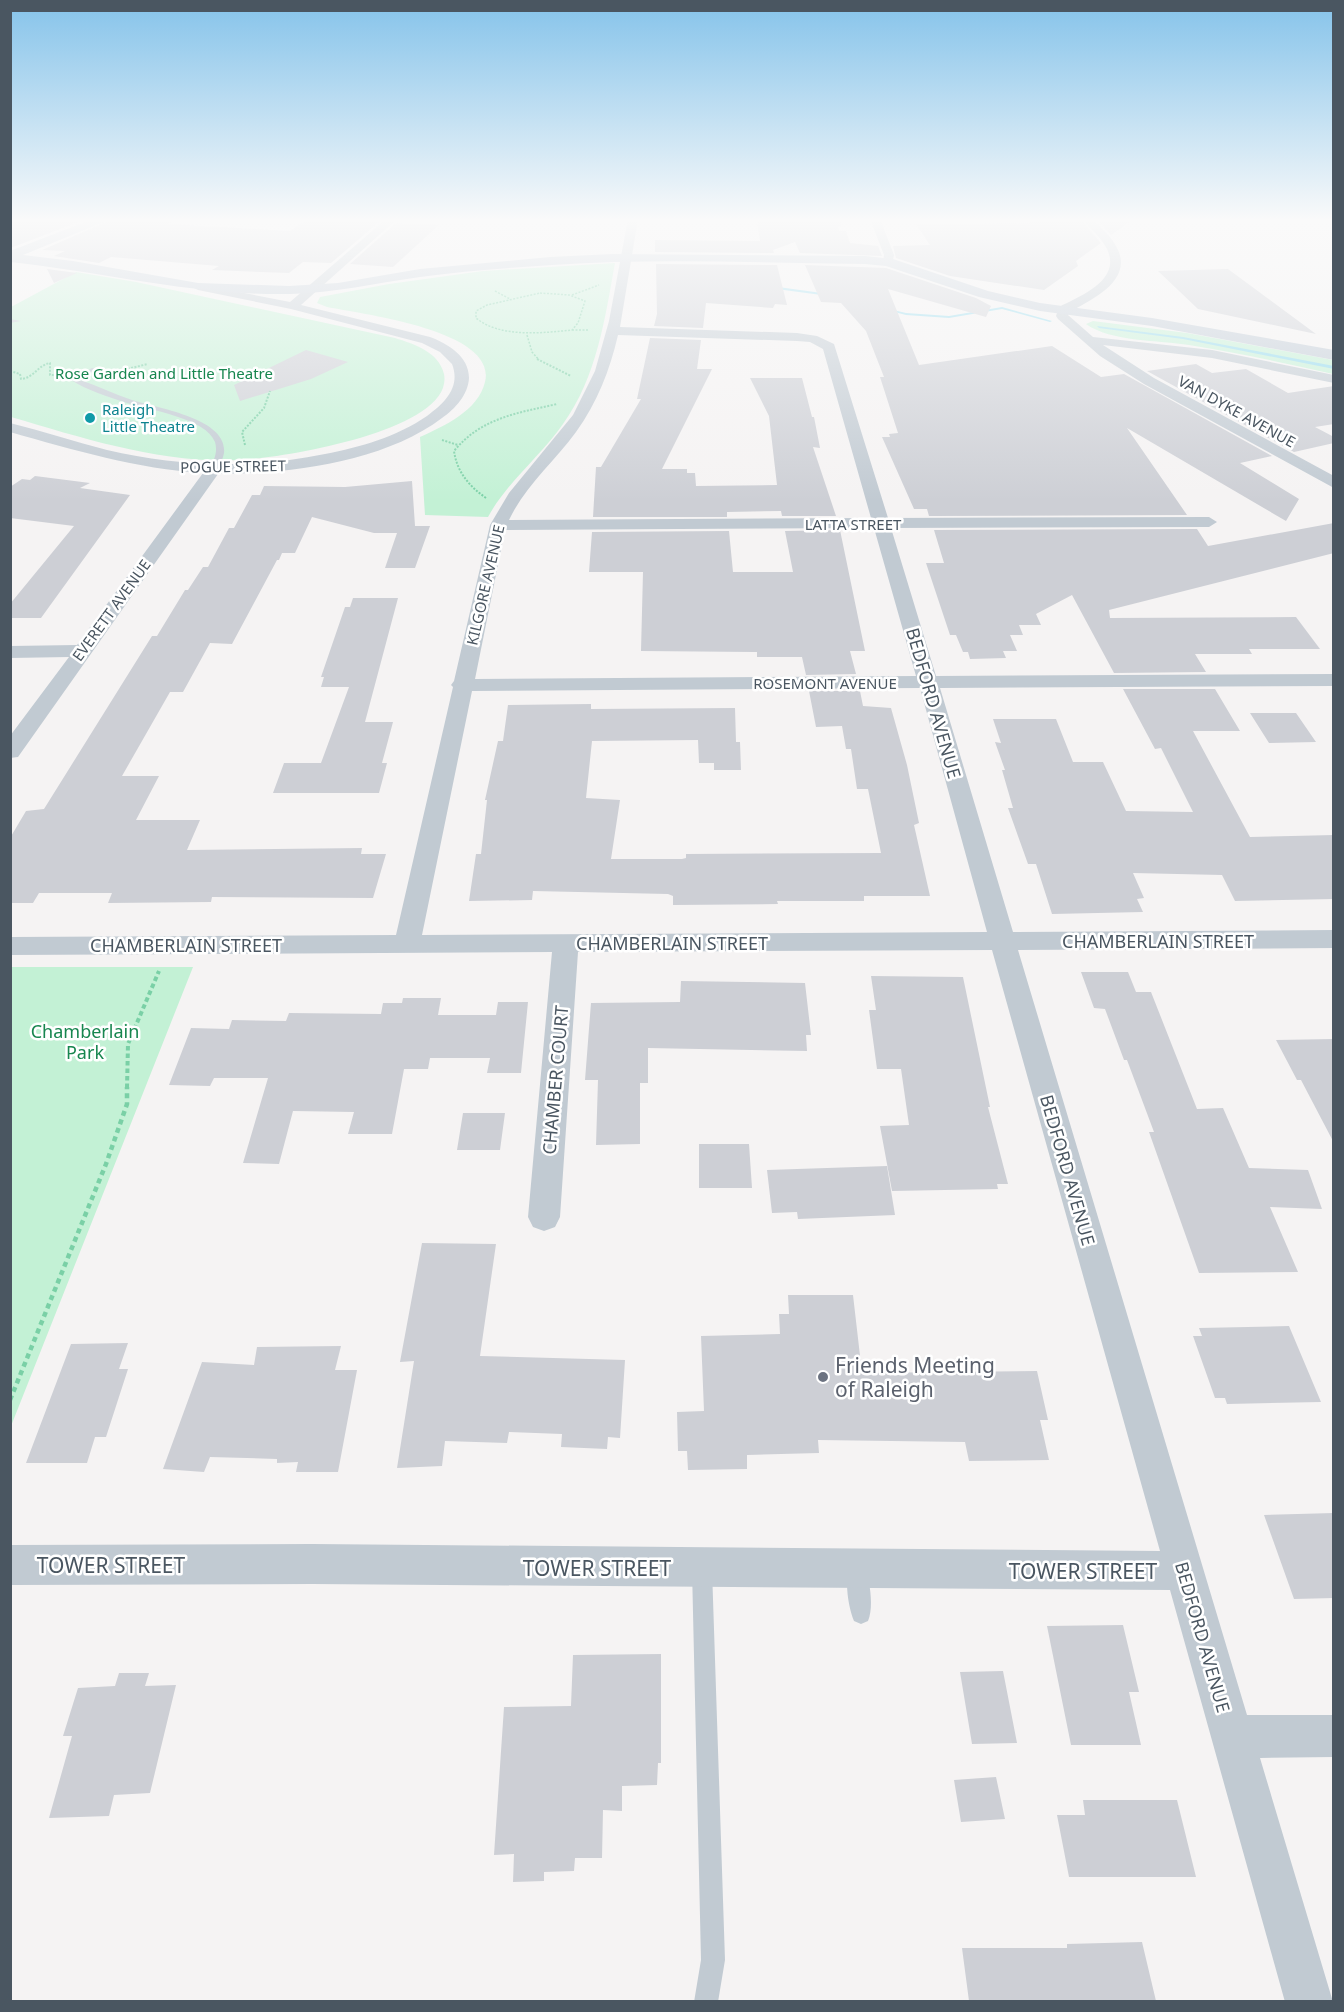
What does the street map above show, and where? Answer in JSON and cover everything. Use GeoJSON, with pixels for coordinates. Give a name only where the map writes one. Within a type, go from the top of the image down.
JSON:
{"type":"FeatureCollection","features":[{"type":"Feature","properties":{"kind":"street","name":"POGUE STREET"},"geometry":{"type":"LineString","coordinates":[[10,427],[139,462],[214,469],[292,465],[373,447],[416,429],[448,406],[459,391],[463,373],[458,363],[440,346],[405,333],[321,313]]}},
{"type":"Feature","properties":{"kind":"street","name":"KILGORE AVENUE"},"geometry":{"type":"LineString","coordinates":[[407,944],[461,685],[498,525],[505,508],[581,415],[598,382],[616,313]]}},
{"type":"Feature","properties":{"kind":"street","name":"VAN DYKE AVENUE"},"geometry":{"type":"LineString","coordinates":[[1063,313],[1062,316],[1088,340],[1149,381],[1334,483]]}},
{"type":"Feature","properties":{"kind":"street"},"geometry":{"type":"LineString","coordinates":[[1084,313],[1163,324],[1334,355]]}},
{"type":"Feature","properties":{"kind":"street","name":"BEDFORD AVENUE"},"geometry":{"type":"LineString","coordinates":[[613,331],[797,337],[822,342],[829,347],[1309,2001]]}},
{"type":"Feature","properties":{"kind":"street"},"geometry":{"type":"LineString","coordinates":[[1088,340],[1139,343],[1334,379]]}},
{"type":"Feature","properties":{"kind":"street","name":"EVERETT AVENUE"},"geometry":{"type":"LineString","coordinates":[[10,752],[214,469]]}},
{"type":"Feature","properties":{"kind":"street","name":"LATTA STREET"},"geometry":{"type":"LineString","coordinates":[[498,525],[1209,522]]}},
{"type":"Feature","properties":{"kind":"street"},"geometry":{"type":"LineString","coordinates":[[10,652],[81,651]]}},
{"type":"Feature","properties":{"kind":"street","name":"ROSEMONT AVENUE"},"geometry":{"type":"LineString","coordinates":[[461,685],[1334,680]]}},
{"type":"Feature","properties":{"kind":"street","name":"CHAMBERLAIN STREET"},"geometry":{"type":"LineString","coordinates":[[10,946],[1334,939]]}},
{"type":"Feature","properties":{"kind":"street","name":"CHAMBER COURT"},"geometry":{"type":"LineString","coordinates":[[544,1217],[566,943]]}},
{"type":"Feature","properties":{"kind":"street","name":"TOWER STREET"},"geometry":{"type":"LineString","coordinates":[[10,1565],[312,1564],[702,1569],[1184,1571]]}},
{"type":"Feature","properties":{"kind":"street"},"geometry":{"type":"LineString","coordinates":[[1232,1737],[1334,1736]]}},
{"type":"Feature","properties":{"kind":"lane"},"geometry":{"type":"LineString","coordinates":[[94,369],[74,380],[130,402],[187,417],[211,431],[220,448],[219,461],[214,469]]}},
{"type":"Feature","properties":{"kind":"lane"},"geometry":{"type":"LineString","coordinates":[[702,1569],[713,1960],[706,2001]]}},
{"type":"Feature","properties":{"kind":"lane"},"geometry":{"type":"LineString","coordinates":[[857,1570],[861,1614]]}},
{"type":"Feature","properties":{"kind":"path"},"geometry":{"type":"LineString","coordinates":[[476,313],[476,318],[482,323],[527,335],[572,330],[578,323],[580,313]]}},
{"type":"Feature","properties":{"kind":"path"},"geometry":{"type":"LineString","coordinates":[[527,335],[531,355],[571,376],[575,382]]}},
{"type":"Feature","properties":{"kind":"path"},"geometry":{"type":"LineString","coordinates":[[246,447],[242,432],[263,410],[270,391]]}},
{"type":"Feature","properties":{"kind":"path"},"geometry":{"type":"LineString","coordinates":[[505,508],[476,491],[466,481],[455,459],[454,451],[477,427],[499,417],[564,401]]}},
{"type":"Feature","properties":{"kind":"path"},"geometry":{"type":"LineString","coordinates":[[435,437],[458,445]]}},
{"type":"Feature","properties":{"kind":"path"},"geometry":{"type":"LineString","coordinates":[[10,1400],[124,1114],[127,1104],[128,1044],[159,971]]}},
{"type":"Feature","properties":{"kind":"green space","name":"Rose Garden and Little Theatre"},"geometry":{"type":"Polygon","coordinates":[[[11,313],[279,313],[402,340],[425,350],[437,360],[444,374],[440,394],[422,411],[395,426],[326,447],[242,460],[212,460],[154,454],[96,441],[11,417],[11,313]]]}},
{"type":"Feature","properties":{"kind":"green space"},"geometry":{"type":"Polygon","coordinates":[[[362,313],[605,313],[592,367],[575,406],[554,436],[505,492],[488,517],[425,515],[420,437],[459,416],[475,401],[485,382],[483,364],[471,349],[450,337],[362,313]]]}},
{"type":"Feature","properties":{"kind":"green space"},"geometry":{"type":"Polygon","coordinates":[[[1093,321],[1187,333],[1333,360],[1333,374],[1207,348],[1108,334],[1086,324],[1093,321]]]}},
{"type":"Feature","properties":{"kind":"green space","name":"Chamberlain Park"},"geometry":{"type":"Polygon","coordinates":[[[10,967],[193,967],[11,1426],[10,967]]]}},
{"type":"Feature","properties":{"kind":"building"},"geometry":{"type":"Polygon","coordinates":[[[705,313],[703,328],[654,326],[657,314],[705,313]]]}},
{"type":"Feature","properties":{"kind":"building"},"geometry":{"type":"Polygon","coordinates":[[[850,313],[898,313],[919,365],[1052,346],[1101,377],[1124,374],[1272,456],[1240,463],[1299,499],[1286,521],[1127,428],[1187,515],[929,516],[927,509],[914,509],[882,437],[890,437],[889,434],[898,433],[880,377],[884,377],[866,331],[850,313]]]}},
{"type":"Feature","properties":{"kind":"building"},"geometry":{"type":"Polygon","coordinates":[[[972,313],[988,313],[986,317],[972,313]]]}},
{"type":"Feature","properties":{"kind":"building"},"geometry":{"type":"Polygon","coordinates":[[[1216,313],[1287,313],[1316,334],[1216,313]]]}},
{"type":"Feature","properties":{"kind":"building"},"geometry":{"type":"Polygon","coordinates":[[[650,338],[701,340],[697,369],[712,369],[662,469],[687,469],[687,473],[695,473],[696,486],[777,485],[769,416],[750,378],[802,378],[812,417],[814,417],[820,448],[813,447],[836,516],[782,516],[781,511],[727,512],[727,517],[593,517],[596,467],[601,467],[641,399],[637,399],[650,338]]]}},
{"type":"Feature","properties":{"kind":"building"},"geometry":{"type":"Polygon","coordinates":[[[306,350],[348,362],[311,379],[240,401],[234,385],[306,350]]]}},
{"type":"Feature","properties":{"kind":"building"},"geometry":{"type":"Polygon","coordinates":[[[1196,364],[1212,373],[1246,369],[1288,393],[1334,386],[1334,424],[1315,427],[1334,437],[1334,443],[1294,452],[1147,371],[1196,364]]]}},
{"type":"Feature","properties":{"kind":"building"},"geometry":{"type":"Polygon","coordinates":[[[35,476],[90,483],[80,488],[130,495],[41,618],[10,618],[10,604],[74,526],[10,518],[10,487],[22,479],[30,480],[35,476]]]}},
{"type":"Feature","properties":{"kind":"building"},"geometry":{"type":"Polygon","coordinates":[[[412,481],[415,526],[430,526],[415,568],[385,568],[397,533],[374,533],[312,517],[295,553],[282,553],[277,560],[232,644],[210,643],[183,692],[170,692],[122,776],[159,776],[136,820],[200,820],[187,850],[362,848],[361,854],[386,854],[373,898],[212,897],[211,902],[108,903],[112,893],[39,893],[33,903],[10,903],[10,838],[26,811],[44,809],[152,636],[157,636],[185,590],[188,590],[203,567],[208,567],[229,528],[234,528],[252,495],[260,495],[264,486],[345,487],[412,481]]]}},
{"type":"Feature","properties":{"kind":"building"},"geometry":{"type":"Polygon","coordinates":[[[1334,523],[1334,553],[1109,610],[1110,618],[1296,617],[1320,649],[1249,649],[1252,654],[1195,654],[1206,672],[1114,673],[1072,595],[1036,614],[1041,625],[1019,625],[1023,635],[1010,635],[1017,651],[1003,651],[1006,658],[970,659],[968,652],[963,652],[956,635],[950,635],[926,563],[944,563],[934,530],[1197,529],[1208,546],[1334,523]]]}},
{"type":"Feature","properties":{"kind":"building"},"geometry":{"type":"Polygon","coordinates":[[[840,530],[865,651],[850,651],[856,674],[806,675],[802,657],[757,657],[757,652],[641,651],[643,572],[589,572],[592,532],[729,531],[733,572],[793,572],[785,531],[840,530]]]}},
{"type":"Feature","properties":{"kind":"building"},"geometry":{"type":"Polygon","coordinates":[[[353,598],[398,598],[365,722],[393,722],[382,763],[387,763],[379,793],[273,793],[284,763],[321,763],[349,687],[321,687],[324,677],[321,677],[345,607],[350,607],[353,598]]]}},
{"type":"Feature","properties":{"kind":"building"},"geometry":{"type":"Polygon","coordinates":[[[1123,689],[1215,689],[1240,731],[1193,731],[1250,837],[1334,835],[1334,899],[1235,901],[1222,875],[1133,873],[1144,898],[1137,899],[1143,912],[1052,914],[1036,864],[1028,864],[1008,808],[1013,808],[1002,770],[1005,770],[995,742],[1001,743],[993,719],[1056,719],[1073,762],[1103,762],[1126,811],[1193,812],[1161,748],[1155,749],[1123,689]]]}},
{"type":"Feature","properties":{"kind":"building"},"geometry":{"type":"Polygon","coordinates":[[[809,691],[860,691],[863,706],[891,708],[907,765],[919,823],[914,825],[930,896],[864,896],[864,901],[777,901],[778,904],[673,905],[673,896],[668,894],[533,891],[532,900],[469,901],[476,854],[481,854],[487,800],[485,800],[498,741],[503,741],[508,705],[591,704],[591,709],[735,708],[736,742],[740,742],[741,770],[714,770],[714,763],[699,763],[698,740],[592,741],[586,798],[620,800],[611,859],[682,859],[686,858],[686,854],[881,853],[868,789],[857,789],[851,749],[846,749],[842,726],[816,727],[809,691]]]}},
{"type":"Feature","properties":{"kind":"building"},"geometry":{"type":"Polygon","coordinates":[[[1250,713],[1296,713],[1316,742],[1269,743],[1250,713]]]}},
{"type":"Feature","properties":{"kind":"building"},"geometry":{"type":"Polygon","coordinates":[[[1081,972],[1128,972],[1136,992],[1151,992],[1197,1109],[1223,1108],[1249,1168],[1308,1170],[1322,1209],[1270,1207],[1298,1272],[1199,1273],[1149,1132],[1154,1132],[1127,1060],[1124,1060],[1105,1009],[1094,1008],[1081,972]]]}},
{"type":"Feature","properties":{"kind":"building"},"geometry":{"type":"Polygon","coordinates":[[[871,976],[963,977],[990,1107],[988,1107],[1008,1184],[997,1184],[998,1189],[892,1191],[880,1126],[909,1125],[901,1069],[877,1069],[869,1010],[876,1010],[871,976]]]}},
{"type":"Feature","properties":{"kind":"building"},"geometry":{"type":"Polygon","coordinates":[[[681,981],[805,983],[811,1035],[806,1035],[807,1051],[648,1048],[648,1083],[640,1083],[640,1144],[596,1145],[598,1080],[585,1080],[591,1003],[680,1002],[681,981]]]}},
{"type":"Feature","properties":{"kind":"building"},"geometry":{"type":"Polygon","coordinates":[[[403,998],[441,998],[438,1015],[496,1015],[498,1002],[528,1002],[521,1073],[487,1073],[490,1058],[430,1058],[428,1069],[404,1069],[392,1134],[348,1134],[354,1112],[293,1111],[279,1164],[243,1163],[268,1078],[214,1078],[210,1086],[169,1085],[191,1028],[229,1029],[232,1020],[286,1021],[289,1013],[381,1014],[383,1003],[402,1003],[403,998]]]}},
{"type":"Feature","properties":{"kind":"building"},"geometry":{"type":"Polygon","coordinates":[[[1334,1039],[1334,1143],[1301,1080],[1297,1080],[1276,1040],[1334,1039]]]}},
{"type":"Feature","properties":{"kind":"building"},"geometry":{"type":"Polygon","coordinates":[[[463,1113],[505,1113],[500,1150],[457,1150],[463,1113]]]}},
{"type":"Feature","properties":{"kind":"building"},"geometry":{"type":"Polygon","coordinates":[[[699,1144],[749,1144],[752,1188],[699,1188],[699,1144]]]}},
{"type":"Feature","properties":{"kind":"building"},"geometry":{"type":"Polygon","coordinates":[[[887,1166],[895,1215],[798,1219],[797,1212],[772,1213],[767,1170],[887,1166]]]}},
{"type":"Feature","properties":{"kind":"building"},"geometry":{"type":"Polygon","coordinates":[[[422,1243],[496,1244],[480,1356],[625,1360],[620,1438],[608,1437],[607,1449],[561,1447],[562,1434],[509,1432],[507,1443],[445,1441],[442,1466],[397,1468],[414,1361],[400,1362],[422,1243]]]}},
{"type":"Feature","properties":{"kind":"building"},"geometry":{"type":"Polygon","coordinates":[[[788,1295],[853,1295],[862,1373],[1037,1371],[1048,1420],[1040,1420],[1049,1460],[969,1461],[965,1442],[818,1440],[819,1453],[747,1455],[747,1469],[688,1470],[687,1451],[678,1451],[677,1412],[704,1411],[701,1336],[780,1334],[779,1314],[789,1314],[788,1295]]]}},
{"type":"Feature","properties":{"kind":"building"},"geometry":{"type":"Polygon","coordinates":[[[1289,1326],[1321,1402],[1227,1404],[1225,1398],[1215,1398],[1193,1336],[1202,1336],[1199,1328],[1289,1326]]]}},
{"type":"Feature","properties":{"kind":"building"},"geometry":{"type":"Polygon","coordinates":[[[128,1343],[119,1369],[128,1369],[106,1437],[95,1437],[87,1463],[26,1463],[71,1344],[128,1343]]]}},
{"type":"Feature","properties":{"kind":"building"},"geometry":{"type":"Polygon","coordinates":[[[341,1346],[335,1370],[357,1370],[338,1472],[296,1472],[298,1462],[277,1463],[277,1459],[210,1457],[204,1472],[163,1469],[202,1362],[254,1365],[257,1347],[341,1346]]]}},
{"type":"Feature","properties":{"kind":"building"},"geometry":{"type":"Polygon","coordinates":[[[1334,1513],[1334,1598],[1294,1599],[1264,1515],[1334,1513]]]}},
{"type":"Feature","properties":{"kind":"building"},"geometry":{"type":"Polygon","coordinates":[[[1123,1625],[1139,1692],[1129,1692],[1141,1745],[1071,1745],[1047,1626],[1123,1625]]]}},
{"type":"Feature","properties":{"kind":"building"},"geometry":{"type":"Polygon","coordinates":[[[661,1654],[661,1763],[658,1763],[657,1785],[622,1786],[622,1811],[603,1810],[602,1858],[575,1858],[574,1871],[544,1872],[544,1881],[513,1882],[514,1854],[494,1855],[504,1707],[571,1706],[573,1655],[661,1654]]]}},
{"type":"Feature","properties":{"kind":"building"},"geometry":{"type":"Polygon","coordinates":[[[1003,1671],[1017,1743],[972,1744],[960,1672],[1003,1671]]]}},
{"type":"Feature","properties":{"kind":"building"},"geometry":{"type":"Polygon","coordinates":[[[119,1673],[149,1673],[145,1686],[176,1685],[150,1793],[114,1795],[109,1816],[49,1818],[72,1736],[63,1736],[78,1688],[115,1686],[119,1673]]]}},
{"type":"Feature","properties":{"kind":"building"},"geometry":{"type":"Polygon","coordinates":[[[996,1777],[1005,1819],[961,1822],[954,1780],[996,1777]]]}},
{"type":"Feature","properties":{"kind":"building"},"geometry":{"type":"Polygon","coordinates":[[[1083,1800],[1177,1800],[1196,1877],[1069,1877],[1057,1815],[1085,1815],[1083,1800]]]}},
{"type":"Feature","properties":{"kind":"building"},"geometry":{"type":"Polygon","coordinates":[[[1142,1942],[1156,2001],[969,2001],[962,1948],[1067,1948],[1067,1944],[1142,1942]]]}},
{"type":"Feature","properties":{"kind":"waterway"},"geometry":{"type":"LineString","coordinates":[[901,313],[949,317],[973,313]]}},
{"type":"Feature","properties":{"kind":"waterway"},"geometry":{"type":"LineString","coordinates":[[1020,313],[1050,321]]}},
{"type":"Feature","properties":{"kind":"waterway"},"geometry":{"type":"LineString","coordinates":[[1099,327],[1183,338],[1334,368]]}},
{"type":"Feature","properties":{"kind":"place","name":"Raleigh Little Theatre"},"geometry":{"type":"Point","coordinates":[90,418]}},
{"type":"Feature","properties":{"kind":"place","name":"Friends Meeting of Raleigh"},"geometry":{"type":"Point","coordinates":[823,1377]}}]}
